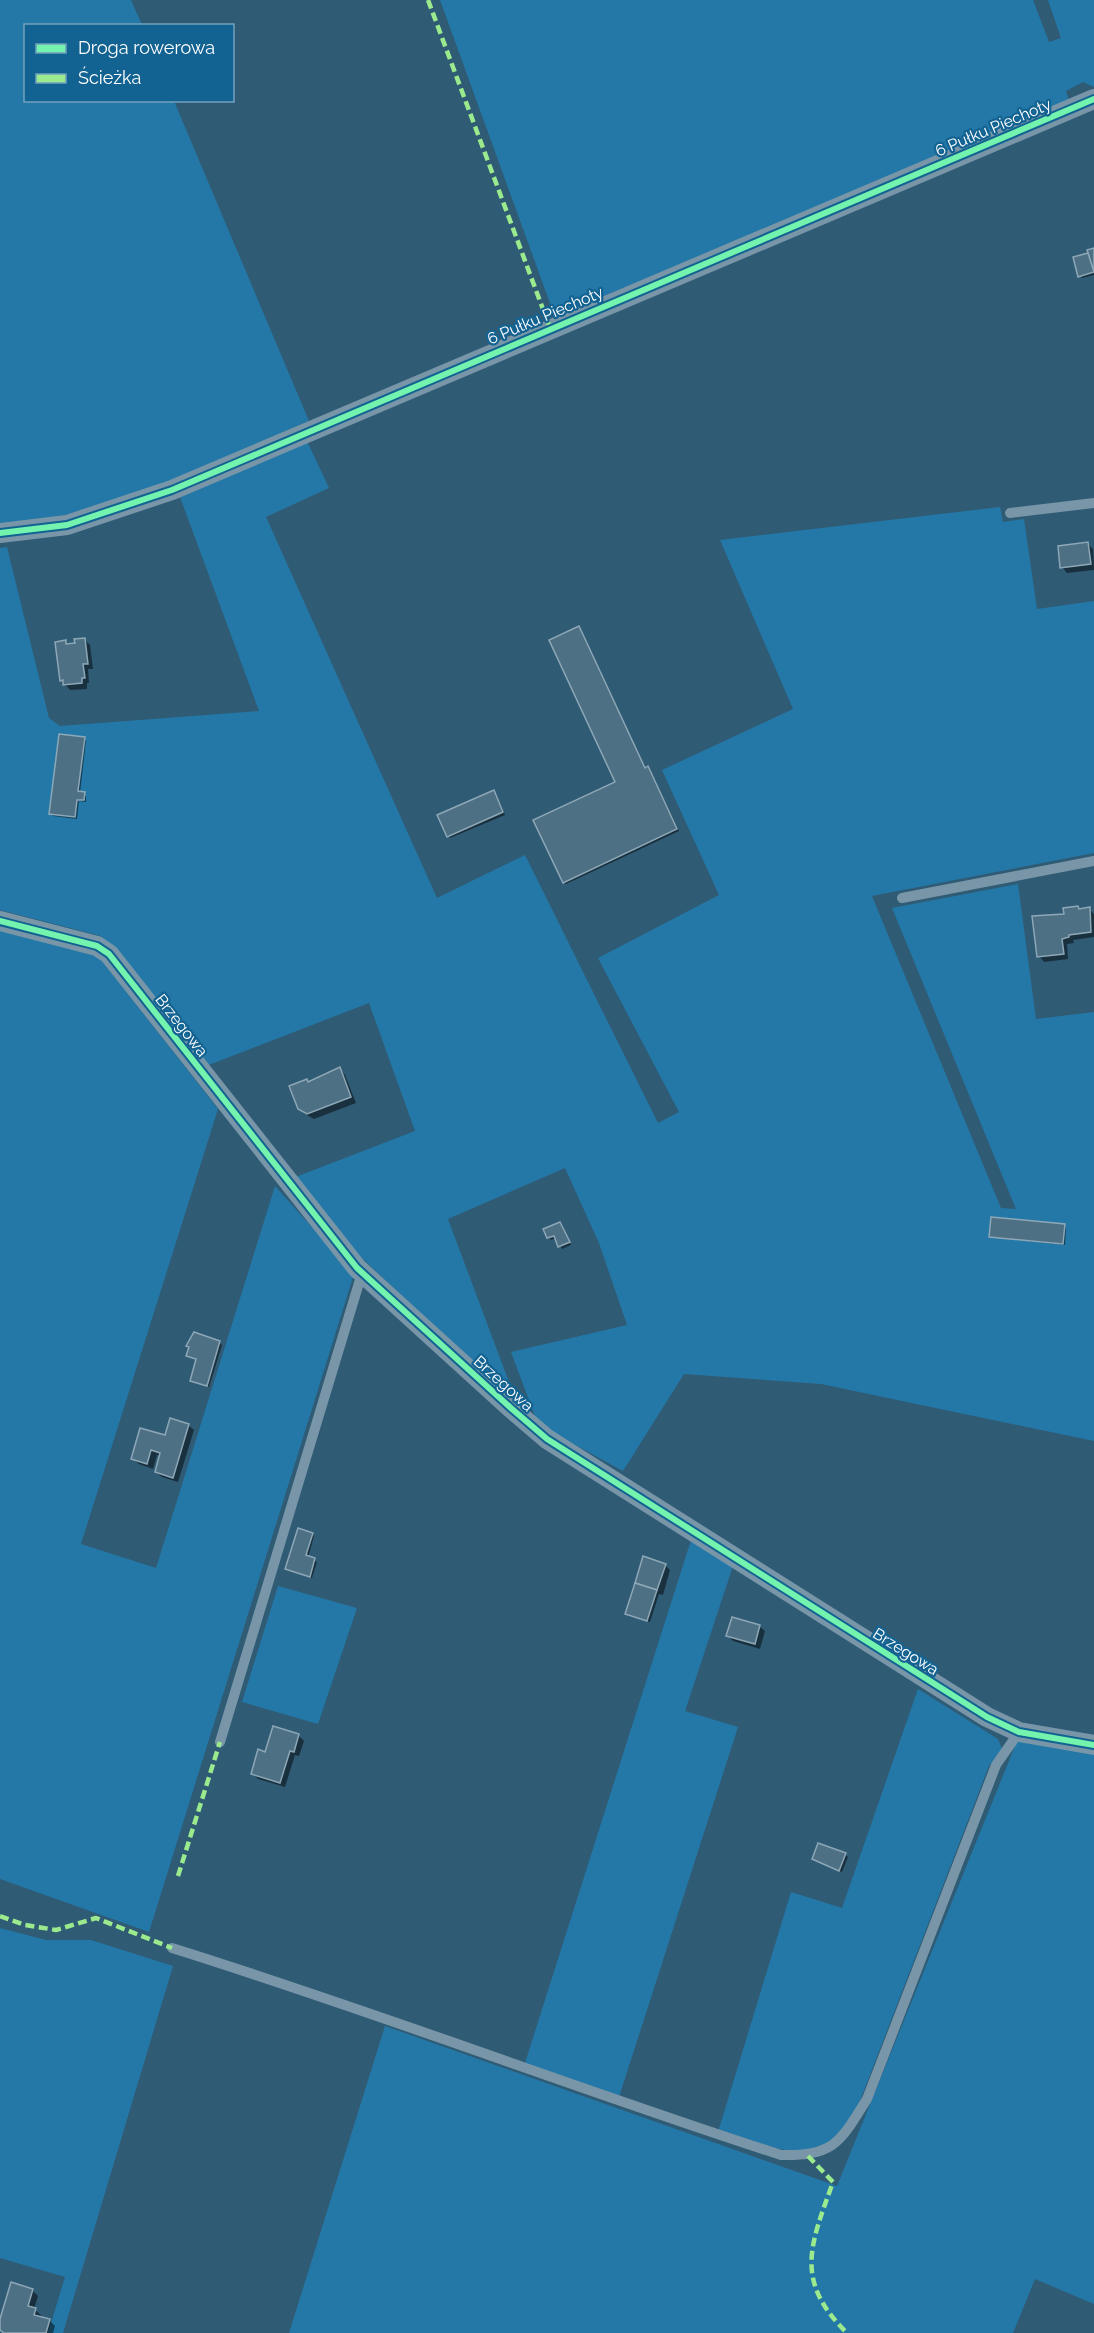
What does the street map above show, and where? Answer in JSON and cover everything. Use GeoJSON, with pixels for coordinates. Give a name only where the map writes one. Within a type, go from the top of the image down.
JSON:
{"type":"FeatureCollection","features":[{"type":"Feature","properties":{"kind":"street","name":"6 Pułku Piechoty"},"geometry":{"type":"LineString","coordinates":[[0,533],[67,525],[172,490],[1094,99]]}},
{"type":"Feature","properties":{"kind":"street","name":"Brzegowa"},"geometry":{"type":"LineString","coordinates":[[0,921],[97,945],[110,954],[362,1273],[548,1439],[922,1678],[987,1717],[1019,1732],[1094,1745]]}},
{"type":"Feature","properties":{"kind":"lane"},"geometry":{"type":"LineString","coordinates":[[1010,513],[1094,503]]}},
{"type":"Feature","properties":{"kind":"lane"},"geometry":{"type":"LineString","coordinates":[[902,898],[1094,861]]}},
{"type":"Feature","properties":{"kind":"lane"},"geometry":{"type":"LineString","coordinates":[[220,1742],[362,1273]]}},
{"type":"Feature","properties":{"kind":"lane"},"geometry":{"type":"LineString","coordinates":[[172,1948],[324,1995],[623,2104],[781,2155],[808,2156],[828,2150],[847,2131],[867,2099],[996,1765],[1019,1732]]}},
{"type":"Feature","properties":{"kind":"shaded area"},"geometry":{"type":"Polygon","coordinates":[[[0,0],[131,0],[142,24],[24,24],[24,102],[174,102],[309,421],[140,495],[57,517],[0,524],[0,0]]]}},
{"type":"Feature","properties":{"kind":"shaded area"},"geometry":{"type":"Polygon","coordinates":[[[440,0],[1033,0],[1049,42],[1061,38],[1048,0],[1094,0],[1094,87],[1083,82],[1066,91],[1069,100],[555,317],[440,0]]]}},
{"type":"Feature","properties":{"kind":"shaded area"},"geometry":{"type":"Polygon","coordinates":[[[307,441],[329,488],[266,517],[437,898],[525,855],[658,1123],[679,1112],[598,958],[719,895],[662,770],[793,709],[720,540],[1000,507],[1003,522],[1024,519],[1037,609],[1094,601],[1094,853],[872,896],[1001,1208],[1016,1209],[892,908],[1018,884],[1036,1019],[1094,1012],[1094,1441],[821,1384],[684,1374],[623,1471],[546,1429],[536,1419],[511,1352],[627,1325],[599,1243],[565,1168],[448,1219],[518,1406],[346,1243],[293,1178],[415,1131],[369,1003],[206,1066],[101,936],[0,910],[0,548],[7,547],[49,718],[60,726],[259,711],[180,497],[307,441]]]}},
{"type":"Feature","properties":{"kind":"shaded area"},"geometry":{"type":"Polygon","coordinates":[[[0,926],[95,952],[218,1109],[81,1544],[156,1568],[275,1186],[354,1274],[149,1932],[0,1879],[0,926]]]}},
{"type":"Feature","properties":{"kind":"shaded area"},"geometry":{"type":"Polygon","coordinates":[[[691,1540],[733,1566],[685,1711],[738,1727],[619,2097],[525,2063],[691,1540]]]}},
{"type":"Feature","properties":{"kind":"shaded area"},"geometry":{"type":"Polygon","coordinates":[[[278,1586],[357,1608],[318,1724],[242,1702],[278,1586]]]}},
{"type":"Feature","properties":{"kind":"shaded area"},"geometry":{"type":"Polygon","coordinates":[[[918,1689],[998,1739],[1002,1749],[989,1766],[858,2106],[832,2140],[820,2147],[806,2150],[760,2145],[718,2132],[791,1892],[842,1908],[918,1689]]]}},
{"type":"Feature","properties":{"kind":"shaded area"},"geometry":{"type":"Polygon","coordinates":[[[1017,1741],[1094,1754],[1094,2304],[1035,2279],[1013,2333],[289,2333],[385,2026],[837,2186],[1017,1741]]]}},
{"type":"Feature","properties":{"kind":"shaded area"},"geometry":{"type":"Polygon","coordinates":[[[0,1928],[46,1940],[91,1940],[173,1966],[63,2333],[48,2333],[65,2277],[0,2258],[0,1928]]]}},
{"type":"Feature","properties":{"kind":"building"},"geometry":{"type":"Polygon","coordinates":[[[1094,248],[1094,273],[1087,250],[1094,248]]]}},
{"type":"Feature","properties":{"kind":"building"},"geometry":{"type":"Polygon","coordinates":[[[1088,253],[1094,272],[1078,277],[1073,257],[1088,253]]]}},
{"type":"Feature","properties":{"kind":"building"},"geometry":{"type":"Polygon","coordinates":[[[1088,542],[1091,564],[1060,568],[1058,546],[1088,542]]]}},
{"type":"Feature","properties":{"kind":"building"},"geometry":{"type":"Polygon","coordinates":[[[579,626],[645,768],[648,766],[677,829],[563,883],[533,820],[615,782],[549,640],[579,626]]]}},
{"type":"Feature","properties":{"kind":"building"},"geometry":{"type":"Polygon","coordinates":[[[85,638],[88,664],[83,664],[85,678],[82,678],[82,683],[63,685],[63,680],[60,681],[55,642],[66,640],[66,644],[75,643],[74,639],[85,638]]]}},
{"type":"Feature","properties":{"kind":"building"},"geometry":{"type":"Polygon","coordinates":[[[59,734],[85,737],[78,791],[85,792],[84,800],[77,800],[75,817],[49,814],[59,734]]]}},
{"type":"Feature","properties":{"kind":"building"},"geometry":{"type":"Polygon","coordinates":[[[494,790],[503,812],[447,837],[437,815],[494,790]]]}},
{"type":"Feature","properties":{"kind":"building"},"geometry":{"type":"Polygon","coordinates":[[[1078,906],[1079,909],[1090,907],[1091,932],[1069,935],[1062,939],[1064,954],[1037,957],[1032,916],[1064,914],[1063,908],[1078,906]]]}},
{"type":"Feature","properties":{"kind":"building"},"geometry":{"type":"Polygon","coordinates":[[[340,1067],[351,1097],[307,1114],[298,1109],[289,1086],[307,1079],[308,1082],[340,1067]]]}},
{"type":"Feature","properties":{"kind":"building"},"geometry":{"type":"Polygon","coordinates":[[[991,1217],[1065,1224],[1063,1244],[989,1237],[991,1217]]]}},
{"type":"Feature","properties":{"kind":"building"},"geometry":{"type":"Polygon","coordinates":[[[560,1222],[570,1242],[558,1247],[554,1236],[547,1238],[543,1229],[560,1222]]]}},
{"type":"Feature","properties":{"kind":"building"},"geometry":{"type":"Polygon","coordinates":[[[194,1332],[220,1341],[207,1386],[190,1381],[196,1359],[186,1356],[189,1347],[186,1346],[194,1332]]]}},
{"type":"Feature","properties":{"kind":"building"},"geometry":{"type":"Polygon","coordinates":[[[170,1418],[189,1424],[173,1478],[155,1472],[160,1453],[151,1450],[147,1464],[131,1459],[140,1428],[165,1435],[170,1418]]]}},
{"type":"Feature","properties":{"kind":"building"},"geometry":{"type":"Polygon","coordinates":[[[298,1528],[313,1533],[306,1555],[315,1558],[310,1577],[285,1569],[298,1528]]]}},
{"type":"Feature","properties":{"kind":"building"},"geometry":{"type":"Polygon","coordinates":[[[643,1556],[666,1564],[657,1590],[635,1583],[643,1556]]]}},
{"type":"Feature","properties":{"kind":"building"},"geometry":{"type":"Polygon","coordinates":[[[635,1583],[657,1590],[647,1621],[625,1614],[635,1583]]]}},
{"type":"Feature","properties":{"kind":"building"},"geometry":{"type":"Polygon","coordinates":[[[732,1617],[760,1625],[755,1644],[726,1636],[732,1617]]]}},
{"type":"Feature","properties":{"kind":"building"},"geometry":{"type":"Polygon","coordinates":[[[273,1726],[299,1734],[294,1752],[290,1751],[280,1783],[251,1774],[258,1749],[265,1752],[273,1726]]]}},
{"type":"Feature","properties":{"kind":"building"},"geometry":{"type":"Polygon","coordinates":[[[818,1843],[846,1853],[839,1871],[812,1859],[818,1843]]]}},
{"type":"Feature","properties":{"kind":"building"},"geometry":{"type":"Polygon","coordinates":[[[11,2282],[33,2289],[28,2306],[36,2308],[34,2315],[50,2319],[46,2333],[4,2333],[0,2330],[0,2319],[11,2282]]]}},
{"type":"Feature","properties":{"kind":"marked path"},"geometry":{"type":"LineString","coordinates":[[428,0],[550,328]]}},
{"type":"Feature","properties":{"kind":"marked path"},"geometry":{"type":"LineString","coordinates":[[178,1876],[220,1742]]}},
{"type":"Feature","properties":{"kind":"marked path"},"geometry":{"type":"LineString","coordinates":[[0,1916],[25,1925],[56,1930],[96,1918],[172,1948]]}},
{"type":"Feature","properties":{"kind":"marked path"},"geometry":{"type":"LineString","coordinates":[[808,2156],[833,2182],[818,2224],[814,2243],[813,2278],[819,2296],[830,2314],[847,2333]]}},
{"type":"Feature","properties":{"kind":"cycle path"},"geometry":{"type":"LineString","coordinates":[[0,533],[67,525],[172,490],[1094,99]]}},
{"type":"Feature","properties":{"kind":"cycle path"},"geometry":{"type":"LineString","coordinates":[[0,921],[97,946],[109,954],[357,1268],[547,1439],[987,1717],[1019,1732],[1094,1745]]}}]}
